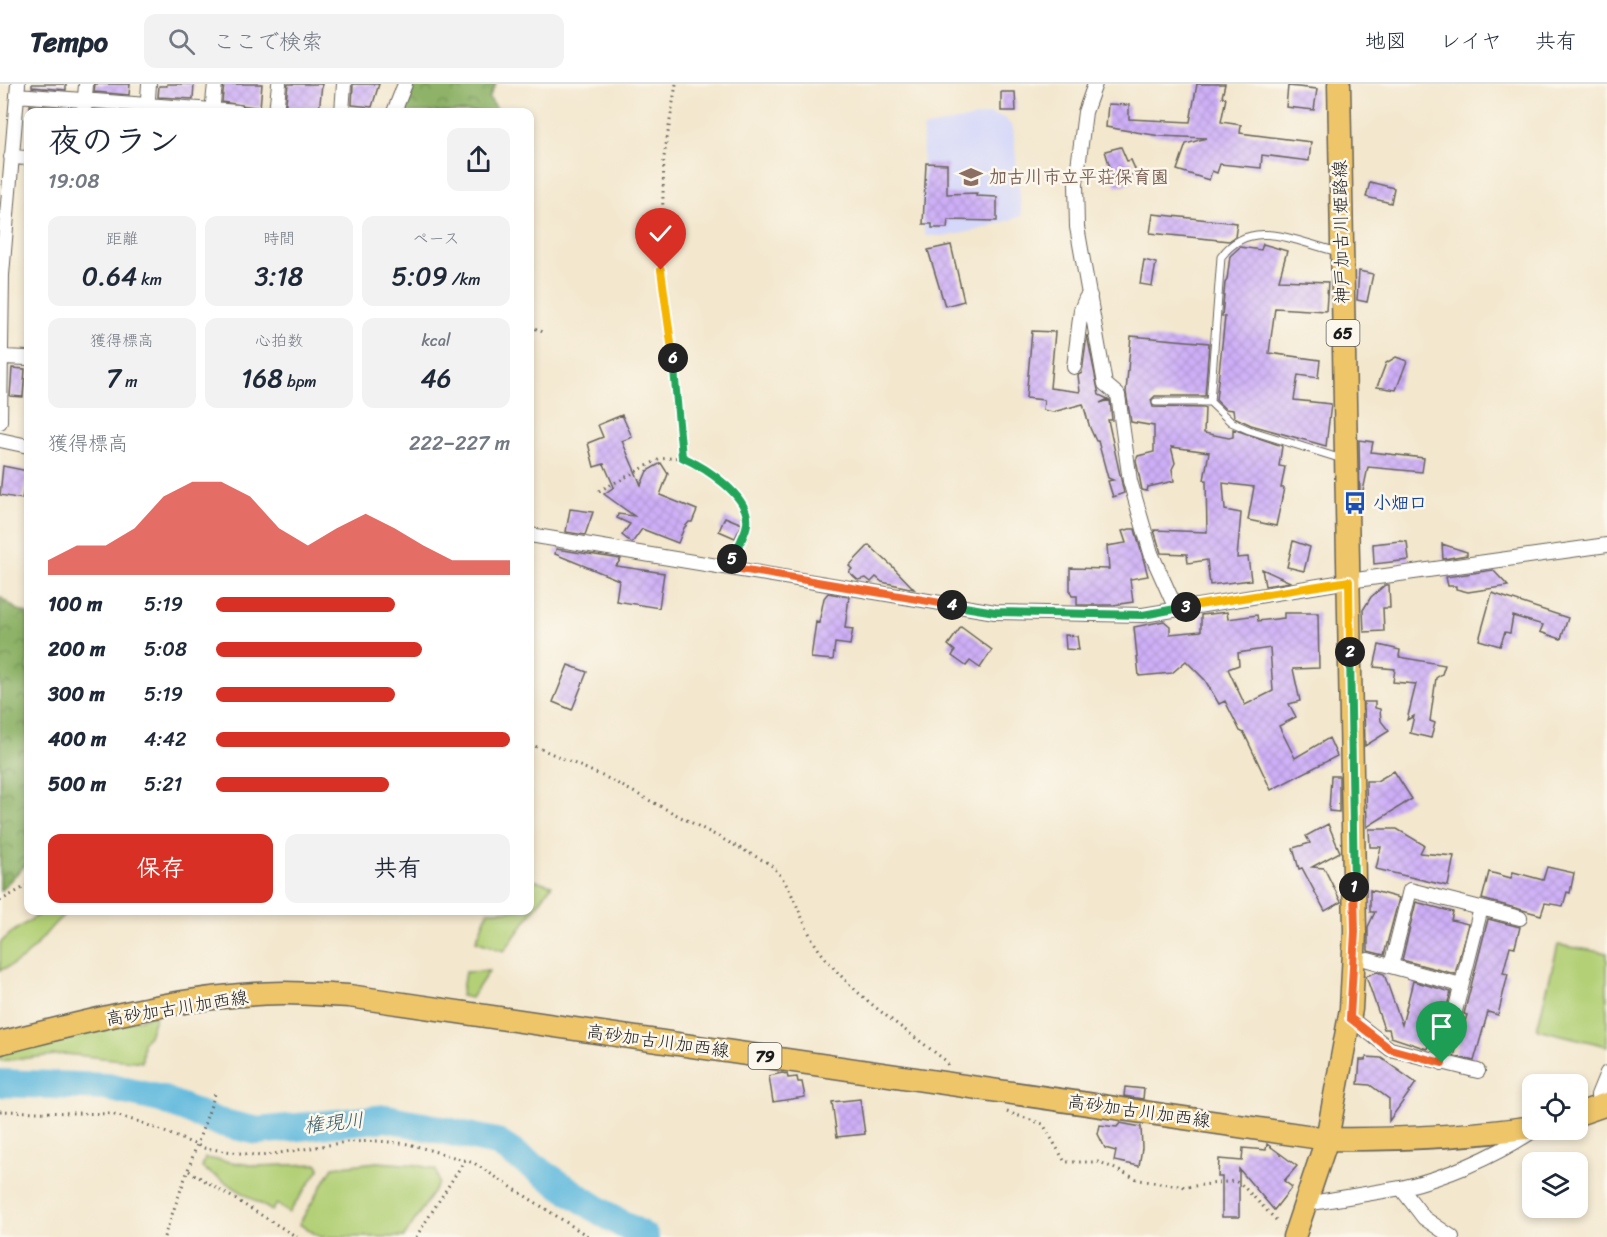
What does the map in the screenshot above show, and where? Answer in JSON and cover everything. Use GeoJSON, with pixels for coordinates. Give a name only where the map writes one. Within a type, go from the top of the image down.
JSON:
{"type":"FeatureCollection","features":[{"type":"Feature","properties":{"kind":"main road","name":"神戸加古川姫路線"},"geometry":{"type":"LineString","coordinates":[[1290,1233],[1306,1204],[1327,1139],[1350,1018],[1355,932],[1339,84]]}},
{"type":"Feature","properties":{"kind":"main road","name":"高砂加古川加西線"},"geometry":{"type":"LineString","coordinates":[[0,1043],[139,1011],[221,998],[284,993],[349,996],[1327,1139],[1412,1140],[1522,1129]]}},
{"type":"Feature","properties":{"kind":"street"},"geometry":{"type":"LineString","coordinates":[[84,106],[86,84]]}},
{"type":"Feature","properties":{"kind":"street"},"geometry":{"type":"LineString","coordinates":[[0,422],[2,275],[17,89],[84,106],[147,108],[149,84]]}},
{"type":"Feature","properties":{"kind":"street"},"geometry":{"type":"LineString","coordinates":[[212,108],[215,84]]}},
{"type":"Feature","properties":{"kind":"street"},"geometry":{"type":"LineString","coordinates":[[276,108],[279,84]]}},
{"type":"Feature","properties":{"kind":"street"},"geometry":{"type":"LineString","coordinates":[[342,108],[344,84]]}},
{"type":"Feature","properties":{"kind":"street"},"geometry":{"type":"LineString","coordinates":[[396,108],[405,84]]}},
{"type":"Feature","properties":{"kind":"street"},"geometry":{"type":"LineString","coordinates":[[1095,84],[1085,112],[1076,183],[1077,227],[1105,384],[1118,395],[1130,481],[1151,553],[1176,609]]}},
{"type":"Feature","properties":{"kind":"street"},"geometry":{"type":"LineString","coordinates":[[11,157],[24,158]]}},
{"type":"Feature","properties":{"kind":"street"},"geometry":{"type":"LineString","coordinates":[[1074,367],[1081,310],[1086,298],[1090,296]]}},
{"type":"Feature","properties":{"kind":"street"},"geometry":{"type":"LineString","coordinates":[[2,357],[24,358]]}},
{"type":"Feature","properties":{"kind":"street"},"geometry":{"type":"LineString","coordinates":[[0,440],[24,445]]}},
{"type":"Feature","properties":{"kind":"street"},"geometry":{"type":"LineString","coordinates":[[534,536],[995,612],[1143,615],[1349,581],[1607,545]]}},
{"type":"Feature","properties":{"kind":"street"},"geometry":{"type":"LineString","coordinates":[[1391,966],[1410,890],[1520,918]]}},
{"type":"Feature","properties":{"kind":"street"},"geometry":{"type":"LineString","coordinates":[[1442,1063],[1480,908]]}},
{"type":"Feature","properties":{"kind":"street"},"geometry":{"type":"LineString","coordinates":[[1368,960],[1461,985]]}},
{"type":"Feature","properties":{"kind":"street"},"geometry":{"type":"LineString","coordinates":[[1350,1018],[1390,1049],[1478,1071]]}},
{"type":"Feature","properties":{"kind":"street"},"geometry":{"type":"LineString","coordinates":[[1594,1108],[1607,1073]]}},
{"type":"Feature","properties":{"kind":"street"},"geometry":{"type":"LineString","coordinates":[[1306,1204],[1401,1188],[1436,1179],[1512,1145],[1522,1137]]}},
{"type":"Feature","properties":{"kind":"street"},"geometry":{"type":"LineString","coordinates":[[1401,1188],[1424,1218],[1452,1237]]}},
{"type":"Feature","properties":{"kind":"lane"},"geometry":{"type":"LineString","coordinates":[[1210,402],[1221,257],[1228,248],[1240,238],[1261,233],[1342,253]]}},
{"type":"Feature","properties":{"kind":"lane"},"geometry":{"type":"LineString","coordinates":[[1156,402],[1210,402],[1231,422],[1249,430],[1346,461]]}},
{"type":"Feature","properties":{"kind":"path"},"geometry":{"type":"LineString","coordinates":[[676,84],[664,157],[661,270],[676,377],[682,457]]}},
{"type":"Feature","properties":{"kind":"path"},"geometry":{"type":"LineString","coordinates":[[534,328],[543,332]]}},
{"type":"Feature","properties":{"kind":"path"},"geometry":{"type":"LineString","coordinates":[[599,491],[660,459],[682,457],[721,478],[742,507],[747,523],[729,567]]}},
{"type":"Feature","properties":{"kind":"path"},"geometry":{"type":"LineString","coordinates":[[534,746],[607,778],[770,864],[784,878],[812,940],[824,957],[853,988],[946,1061],[954,1084]]}},
{"type":"Feature","properties":{"kind":"path"},"geometry":{"type":"LineString","coordinates":[[0,901],[24,887]]}},
{"type":"Feature","properties":{"kind":"path"},"geometry":{"type":"LineString","coordinates":[[994,1090],[998,1103],[1006,1112],[1043,1124],[1065,1162],[1100,1162],[1138,1180],[1186,1187],[1234,1181],[1245,1188],[1290,1233]]}},
{"type":"Feature","properties":{"kind":"path"},"geometry":{"type":"LineString","coordinates":[[164,1237],[215,1094]]}},
{"type":"Feature","properties":{"kind":"path"},"geometry":{"type":"LineString","coordinates":[[0,1111],[111,1114],[140,1122],[204,1148],[261,1155],[347,1142],[378,1141],[410,1144],[466,1159],[506,1181],[589,1237]]}},
{"type":"Feature","properties":{"kind":"path"},"geometry":{"type":"LineString","coordinates":[[416,1237],[466,1159]]}},
{"type":"Feature","properties":{"kind":"path"},"geometry":{"type":"LineString","coordinates":[[189,1171],[297,1237]]}},
{"type":"Feature","properties":{"kind":"shaded area","name":"加古川市立平荘保育園"},"geometry":{"type":"Polygon","coordinates":[[[990,114],[1005,118],[1013,128],[1022,216],[978,230],[949,236],[925,236],[922,219],[923,128],[990,114]]]}},
{"type":"Feature","properties":{"kind":"green space"},"geometry":{"type":"Polygon","coordinates":[[[415,84],[496,84],[489,98],[496,108],[405,108],[415,84]]]}},
{"type":"Feature","properties":{"kind":"green space"},"geometry":{"type":"Polygon","coordinates":[[[0,597],[24,612],[24,866],[0,891],[0,597]]]}},
{"type":"Feature","properties":{"kind":"green space"},"geometry":{"type":"Polygon","coordinates":[[[534,880],[552,885],[534,910],[534,880]]]}},
{"type":"Feature","properties":{"kind":"green space"},"geometry":{"type":"Polygon","coordinates":[[[38,915],[64,915],[22,959],[0,970],[0,943],[38,915]]]}},
{"type":"Feature","properties":{"kind":"green space"},"geometry":{"type":"Polygon","coordinates":[[[486,915],[530,915],[504,951],[476,941],[486,915]]]}},
{"type":"Feature","properties":{"kind":"green space"},"geometry":{"type":"Polygon","coordinates":[[[1558,945],[1607,953],[1607,1046],[1537,1029],[1558,945]]]}},
{"type":"Feature","properties":{"kind":"green space"},"geometry":{"type":"Polygon","coordinates":[[[489,971],[471,998],[461,996],[465,972],[489,971]]]}},
{"type":"Feature","properties":{"kind":"green space"},"geometry":{"type":"Polygon","coordinates":[[[156,1015],[149,1036],[143,1042],[142,1062],[65,1054],[0,1061],[0,1054],[156,1015]]]}},
{"type":"Feature","properties":{"kind":"green space"},"geometry":{"type":"Polygon","coordinates":[[[205,1158],[257,1166],[318,1164],[320,1168],[289,1213],[277,1204],[272,1211],[202,1168],[205,1158]]]}},
{"type":"Feature","properties":{"kind":"green space"},"geometry":{"type":"Polygon","coordinates":[[[377,1162],[418,1165],[436,1170],[439,1183],[404,1237],[320,1237],[299,1224],[333,1167],[377,1162]]]}},
{"type":"Feature","properties":{"kind":"building"},"geometry":{"type":"Polygon","coordinates":[[[32,84],[66,84],[66,90],[32,87],[32,84]]]}},
{"type":"Feature","properties":{"kind":"building"},"geometry":{"type":"Polygon","coordinates":[[[95,84],[130,84],[129,95],[94,92],[95,84]]]}},
{"type":"Feature","properties":{"kind":"building"},"geometry":{"type":"Polygon","coordinates":[[[167,84],[194,84],[193,99],[158,97],[159,86],[167,86],[167,84]]]}},
{"type":"Feature","properties":{"kind":"building"},"geometry":{"type":"Polygon","coordinates":[[[224,84],[262,84],[260,108],[222,102],[224,84]]]}},
{"type":"Feature","properties":{"kind":"building"},"geometry":{"type":"Polygon","coordinates":[[[288,84],[322,84],[319,108],[285,108],[288,84]]]}},
{"type":"Feature","properties":{"kind":"building"},"geometry":{"type":"Polygon","coordinates":[[[353,84],[379,84],[372,107],[352,105],[353,84]]]}},
{"type":"Feature","properties":{"kind":"building"},"geometry":{"type":"Polygon","coordinates":[[[1197,84],[1225,84],[1222,97],[1226,98],[1221,122],[1241,125],[1240,133],[1311,142],[1309,161],[1262,155],[1261,168],[1220,164],[1217,173],[1212,171],[1209,180],[1177,170],[1186,144],[1206,138],[1160,136],[1106,127],[1108,104],[1129,105],[1129,119],[1190,122],[1197,84]]]}},
{"type":"Feature","properties":{"kind":"building"},"geometry":{"type":"Polygon","coordinates":[[[1288,86],[1317,89],[1314,110],[1286,107],[1288,86]]]}},
{"type":"Feature","properties":{"kind":"building"},"geometry":{"type":"Polygon","coordinates":[[[1001,92],[1015,92],[1016,111],[1001,111],[1001,92]]]}},
{"type":"Feature","properties":{"kind":"building"},"geometry":{"type":"Polygon","coordinates":[[[30,105],[65,108],[30,108],[30,105]]]}},
{"type":"Feature","properties":{"kind":"building"},"geometry":{"type":"Polygon","coordinates":[[[1121,147],[1127,161],[1131,160],[1135,169],[1131,177],[1132,183],[1116,187],[1105,151],[1121,147]]]}},
{"type":"Feature","properties":{"kind":"building"},"geometry":{"type":"Polygon","coordinates":[[[926,163],[947,164],[947,194],[977,193],[976,196],[997,197],[997,221],[948,220],[947,228],[932,228],[932,224],[923,224],[926,163]]]}},
{"type":"Feature","properties":{"kind":"building"},"geometry":{"type":"Polygon","coordinates":[[[1370,182],[1394,188],[1391,203],[1366,197],[1370,182]]]}},
{"type":"Feature","properties":{"kind":"building"},"geometry":{"type":"Polygon","coordinates":[[[1153,214],[1237,223],[1235,237],[1229,241],[1150,233],[1153,214]]]}},
{"type":"Feature","properties":{"kind":"building"},"geometry":{"type":"Polygon","coordinates":[[[1263,244],[1287,251],[1279,280],[1328,282],[1326,311],[1275,308],[1269,353],[1320,360],[1318,378],[1298,375],[1294,400],[1331,404],[1326,446],[1251,425],[1234,417],[1233,410],[1225,409],[1216,400],[1225,317],[1222,316],[1225,283],[1230,256],[1240,247],[1261,250],[1263,244]]]}},
{"type":"Feature","properties":{"kind":"building"},"geometry":{"type":"Polygon","coordinates":[[[951,245],[964,301],[945,306],[928,250],[951,245]]]}},
{"type":"Feature","properties":{"kind":"building"},"geometry":{"type":"Polygon","coordinates":[[[1144,260],[1156,263],[1152,286],[1140,284],[1144,260]]]}},
{"type":"Feature","properties":{"kind":"building"},"geometry":{"type":"Polygon","coordinates":[[[1359,271],[1373,274],[1367,302],[1357,300],[1359,271]]]}},
{"type":"Feature","properties":{"kind":"building"},"geometry":{"type":"Polygon","coordinates":[[[1032,331],[1055,332],[1050,388],[1080,392],[1078,375],[1082,373],[1087,335],[1099,395],[1108,399],[1100,403],[1110,400],[1112,420],[1108,420],[1124,493],[1113,497],[1108,481],[1113,480],[1108,478],[1098,441],[1090,428],[1083,404],[1053,412],[1043,410],[1044,400],[1026,398],[1032,331]]]}},
{"type":"Feature","properties":{"kind":"building"},"geometry":{"type":"Polygon","coordinates":[[[1131,336],[1209,343],[1205,396],[1155,396],[1151,400],[1153,407],[1205,408],[1204,433],[1229,438],[1233,437],[1233,429],[1282,446],[1279,466],[1285,467],[1281,488],[1284,488],[1276,526],[1248,520],[1254,487],[1223,483],[1225,510],[1241,513],[1237,558],[1248,557],[1251,580],[1210,585],[1207,560],[1188,563],[1187,554],[1161,553],[1154,530],[1207,532],[1206,480],[1204,480],[1209,452],[1171,447],[1175,463],[1172,469],[1174,481],[1148,487],[1147,491],[1142,490],[1136,460],[1138,456],[1154,452],[1154,426],[1131,422],[1126,392],[1131,336]]]}},
{"type":"Feature","properties":{"kind":"building"},"geometry":{"type":"Polygon","coordinates":[[[1396,357],[1407,361],[1396,390],[1377,387],[1386,363],[1396,357]]]}},
{"type":"Feature","properties":{"kind":"building"},"geometry":{"type":"Polygon","coordinates":[[[12,368],[24,369],[23,397],[10,396],[12,368]]]}},
{"type":"Feature","properties":{"kind":"building"},"geometry":{"type":"Polygon","coordinates":[[[622,415],[632,437],[622,441],[641,485],[647,471],[661,463],[668,474],[660,495],[697,510],[692,522],[684,528],[678,543],[642,529],[632,543],[622,535],[630,524],[617,518],[618,514],[634,516],[604,494],[614,487],[604,464],[594,467],[588,443],[603,437],[598,425],[622,415]]]}},
{"type":"Feature","properties":{"kind":"building"},"geometry":{"type":"Polygon","coordinates":[[[1359,440],[1373,442],[1371,452],[1424,458],[1422,472],[1368,467],[1362,496],[1360,496],[1359,440]]]}},
{"type":"Feature","properties":{"kind":"building"},"geometry":{"type":"Polygon","coordinates":[[[3,466],[24,470],[22,499],[0,495],[3,466]]]}},
{"type":"Feature","properties":{"kind":"building"},"geometry":{"type":"Polygon","coordinates":[[[570,509],[593,512],[585,535],[566,532],[570,509]]]}},
{"type":"Feature","properties":{"kind":"building"},"geometry":{"type":"Polygon","coordinates":[[[725,517],[742,524],[735,538],[719,531],[725,517]]]}},
{"type":"Feature","properties":{"kind":"building"},"geometry":{"type":"Polygon","coordinates":[[[1135,529],[1148,576],[1130,579],[1133,602],[1113,605],[1077,605],[1077,596],[1072,596],[1070,591],[1070,568],[1109,569],[1107,546],[1126,543],[1122,531],[1135,529]]]}},
{"type":"Feature","properties":{"kind":"building"},"geometry":{"type":"Polygon","coordinates":[[[1293,541],[1310,547],[1304,571],[1287,567],[1293,541]]]}},
{"type":"Feature","properties":{"kind":"building"},"geometry":{"type":"Polygon","coordinates":[[[1407,542],[1409,560],[1374,564],[1373,544],[1407,542]]]}},
{"type":"Feature","properties":{"kind":"building"},"geometry":{"type":"Polygon","coordinates":[[[1442,544],[1467,552],[1467,555],[1443,559],[1442,544]]]}},
{"type":"Feature","properties":{"kind":"building"},"geometry":{"type":"Polygon","coordinates":[[[869,545],[914,589],[882,582],[876,577],[871,582],[866,578],[858,580],[849,572],[852,569],[849,566],[869,545]]]}},
{"type":"Feature","properties":{"kind":"building"},"geometry":{"type":"Polygon","coordinates":[[[556,549],[621,559],[616,566],[664,573],[659,608],[616,601],[619,580],[555,554],[556,549]]]}},
{"type":"Feature","properties":{"kind":"building"},"geometry":{"type":"Polygon","coordinates":[[[1262,569],[1290,582],[1265,586],[1262,569]]]}},
{"type":"Feature","properties":{"kind":"building"},"geometry":{"type":"Polygon","coordinates":[[[1493,570],[1508,586],[1468,592],[1456,589],[1456,586],[1448,586],[1446,577],[1493,570]]]}},
{"type":"Feature","properties":{"kind":"building"},"geometry":{"type":"Polygon","coordinates":[[[1385,585],[1389,585],[1390,608],[1383,608],[1384,631],[1364,632],[1363,610],[1371,597],[1385,585]]]}},
{"type":"Feature","properties":{"kind":"building"},"geometry":{"type":"Polygon","coordinates":[[[828,593],[849,597],[845,628],[853,629],[850,645],[835,643],[833,660],[811,658],[816,622],[819,623],[824,598],[828,593]]]}},
{"type":"Feature","properties":{"kind":"building"},"geometry":{"type":"Polygon","coordinates":[[[1492,593],[1568,618],[1561,639],[1540,632],[1543,625],[1513,616],[1510,633],[1505,632],[1500,646],[1479,640],[1492,593]]]}},
{"type":"Feature","properties":{"kind":"building"},"geometry":{"type":"Polygon","coordinates":[[[1227,612],[1228,619],[1257,615],[1258,621],[1284,618],[1284,613],[1318,613],[1319,668],[1293,669],[1300,701],[1289,704],[1296,717],[1279,726],[1295,758],[1329,738],[1337,756],[1271,790],[1244,733],[1240,731],[1225,701],[1219,704],[1205,680],[1186,661],[1172,673],[1139,676],[1134,627],[1164,621],[1170,626],[1170,634],[1201,631],[1201,615],[1227,612]],[[1270,648],[1238,653],[1239,665],[1228,669],[1245,705],[1273,691],[1270,648]]]}},
{"type":"Feature","properties":{"kind":"building"},"geometry":{"type":"Polygon","coordinates":[[[961,627],[992,650],[980,668],[970,661],[966,666],[952,656],[955,651],[948,645],[961,627]]]}},
{"type":"Feature","properties":{"kind":"building"},"geometry":{"type":"Polygon","coordinates":[[[1065,635],[1077,636],[1079,650],[1066,649],[1065,635]]]}},
{"type":"Feature","properties":{"kind":"building"},"geometry":{"type":"Polygon","coordinates":[[[1379,645],[1400,650],[1399,657],[1445,665],[1442,674],[1436,678],[1430,721],[1435,723],[1431,738],[1410,733],[1414,716],[1407,720],[1416,684],[1393,682],[1395,669],[1374,667],[1379,645]]]}},
{"type":"Feature","properties":{"kind":"building"},"geometry":{"type":"Polygon","coordinates":[[[568,665],[587,672],[572,710],[553,702],[568,665]]]}},
{"type":"Feature","properties":{"kind":"building"},"geometry":{"type":"Polygon","coordinates":[[[1364,702],[1375,702],[1375,708],[1380,709],[1381,721],[1389,731],[1365,746],[1364,702]]]}},
{"type":"Feature","properties":{"kind":"building"},"geometry":{"type":"Polygon","coordinates":[[[1394,771],[1412,799],[1367,827],[1366,781],[1377,781],[1394,771]]]}},
{"type":"Feature","properties":{"kind":"building"},"geometry":{"type":"Polygon","coordinates":[[[1331,776],[1339,776],[1339,812],[1329,811],[1331,776]]]}},
{"type":"Feature","properties":{"kind":"building"},"geometry":{"type":"Polygon","coordinates":[[[1328,824],[1340,852],[1312,867],[1324,868],[1341,902],[1325,911],[1302,868],[1299,869],[1293,848],[1310,843],[1306,836],[1328,824]]]}},
{"type":"Feature","properties":{"kind":"building"},"geometry":{"type":"Polygon","coordinates":[[[1369,829],[1397,829],[1424,845],[1420,853],[1454,856],[1448,886],[1376,869],[1381,847],[1370,847],[1369,829]]]}},
{"type":"Feature","properties":{"kind":"building"},"geometry":{"type":"Polygon","coordinates":[[[1547,867],[1574,873],[1570,893],[1567,892],[1563,906],[1545,903],[1541,915],[1482,899],[1489,872],[1511,878],[1513,872],[1543,880],[1547,867]]]}},
{"type":"Feature","properties":{"kind":"building"},"geometry":{"type":"Polygon","coordinates":[[[1370,890],[1399,898],[1384,955],[1368,951],[1368,927],[1375,912],[1370,912],[1370,890]]]}},
{"type":"Feature","properties":{"kind":"building"},"geometry":{"type":"Polygon","coordinates":[[[1416,902],[1453,912],[1451,920],[1468,924],[1455,974],[1402,960],[1416,902]]]}},
{"type":"Feature","properties":{"kind":"building"},"geometry":{"type":"Polygon","coordinates":[[[1488,919],[1520,927],[1515,947],[1510,946],[1503,973],[1508,974],[1498,1015],[1488,1012],[1474,1061],[1454,1056],[1467,1015],[1464,1014],[1488,919]]]}},
{"type":"Feature","properties":{"kind":"building"},"geometry":{"type":"Polygon","coordinates":[[[1377,972],[1384,974],[1402,1025],[1413,981],[1451,992],[1446,1009],[1440,1008],[1427,1049],[1391,1037],[1389,1029],[1384,1029],[1366,976],[1377,972]]]}},
{"type":"Feature","properties":{"kind":"building"},"geometry":{"type":"Polygon","coordinates":[[[1366,1057],[1381,1058],[1416,1083],[1389,1121],[1389,1099],[1370,1085],[1358,1084],[1360,1060],[1365,1060],[1366,1057]]]}},
{"type":"Feature","properties":{"kind":"building"},"geometry":{"type":"Polygon","coordinates":[[[787,1074],[788,1078],[797,1077],[798,1082],[802,1082],[805,1097],[773,1102],[769,1076],[787,1074]]]}},
{"type":"Feature","properties":{"kind":"building"},"geometry":{"type":"Polygon","coordinates":[[[1125,1087],[1144,1089],[1143,1099],[1124,1096],[1125,1087]]]}},
{"type":"Feature","properties":{"kind":"building"},"geometry":{"type":"Polygon","coordinates":[[[860,1099],[865,1134],[837,1137],[832,1102],[860,1099]]]}},
{"type":"Feature","properties":{"kind":"building"},"geometry":{"type":"Polygon","coordinates":[[[1120,1123],[1141,1127],[1142,1148],[1139,1166],[1114,1161],[1116,1151],[1105,1148],[1098,1134],[1100,1125],[1117,1127],[1120,1123]]]}},
{"type":"Feature","properties":{"kind":"building"},"geometry":{"type":"Polygon","coordinates":[[[1267,1144],[1297,1166],[1284,1181],[1292,1187],[1274,1210],[1239,1169],[1239,1217],[1222,1217],[1222,1177],[1218,1177],[1219,1159],[1242,1161],[1243,1148],[1266,1150],[1267,1144]]]}},
{"type":"Feature","properties":{"kind":"waterway","name":"権現川"},"geometry":{"type":"LineString","coordinates":[[0,1083],[107,1087],[161,1099],[218,1122],[258,1131],[387,1118],[496,1142],[603,1213],[645,1237]]}},
{"type":"Feature","properties":{"kind":"place","name":"加古川市立平荘保育園"},"geometry":{"type":"Point","coordinates":[971,177]}},
{"type":"Feature","properties":{"kind":"place","name":"小畑口"},"geometry":{"type":"Point","coordinates":[1355,503]}},
{"type":"Feature","properties":{"kind":"route"},"geometry":{"type":"LineString","coordinates":[[661,270],[676,377],[679,443],[682,457],[703,466],[721,478],[742,507],[747,523],[729,567],[995,612],[1143,615],[1349,581],[1355,932],[1350,1018],[1390,1049],[1442,1063]]}}]}
